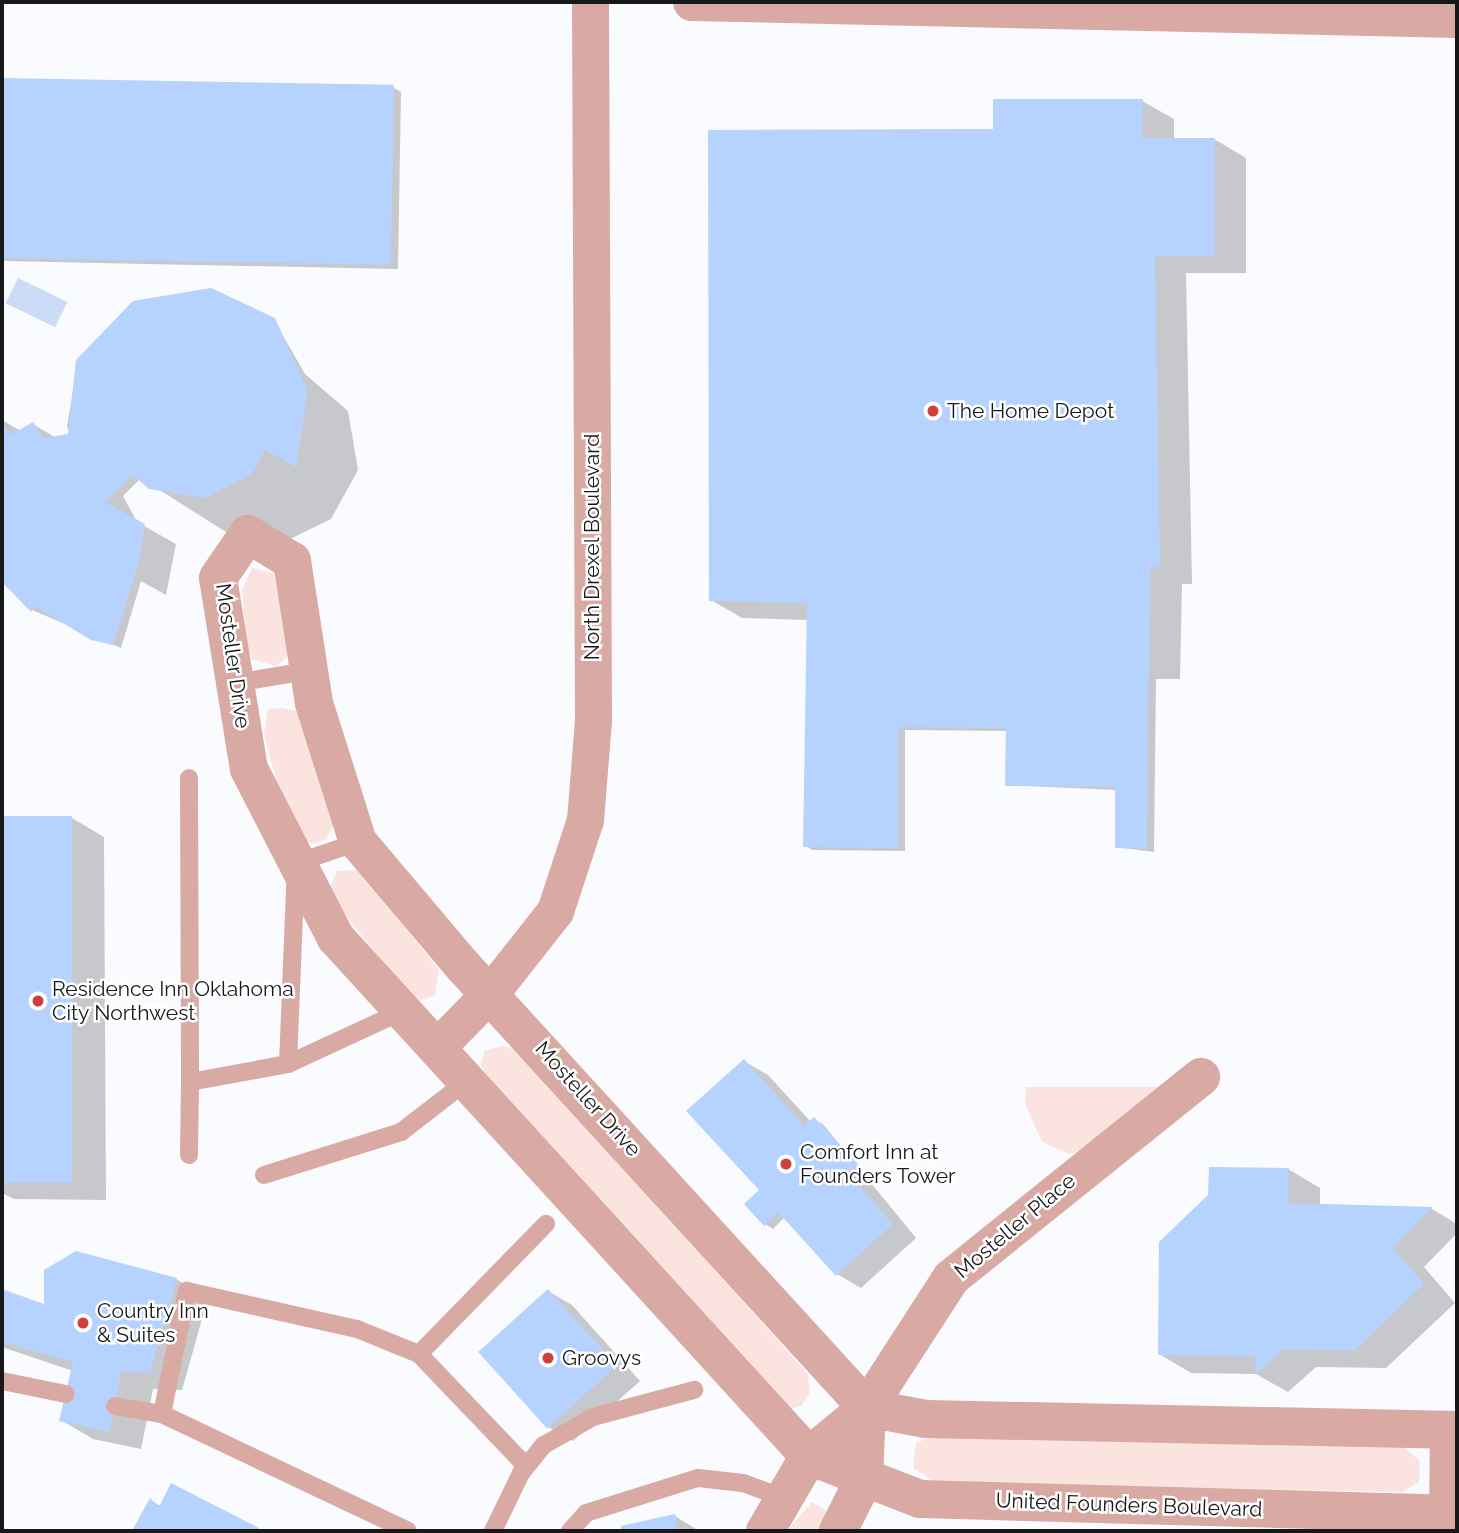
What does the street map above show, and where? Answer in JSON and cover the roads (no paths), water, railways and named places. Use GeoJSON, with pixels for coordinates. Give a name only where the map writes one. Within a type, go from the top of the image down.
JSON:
{"type":"FeatureCollection","features":[{"type":"Feature","properties":{"kind":"street","name":"North Drexel Boulevard"},"geometry":{"type":"LineString","coordinates":[[439,1045],[492,991],[555,911],[585,820],[593,721],[590,2]]}},
{"type":"Feature","properties":{"kind":"street"},"geometry":{"type":"LineString","coordinates":[[692,2],[1044,7],[1457,19]]}},
{"type":"Feature","properties":{"kind":"street","name":"Mosteller Drive"},"geometry":{"type":"LineString","coordinates":[[809,1455],[466,1082],[439,1045],[337,938],[249,769],[218,578],[248,534],[292,561],[307,671],[359,842],[878,1412]]}},
{"type":"Feature","properties":{"kind":"street","name":"Mosteller Place"},"geometry":{"type":"LineString","coordinates":[[878,1412],[951,1278],[1201,1077]]}},
{"type":"Feature","properties":{"kind":"street"},"geometry":{"type":"LineString","coordinates":[[838,1531],[864,1479],[878,1412]]}},
{"type":"Feature","properties":{"kind":"street"},"geometry":{"type":"LineString","coordinates":[[765,1531],[809,1455],[878,1412],[1453,1430],[1453,1514]]}},
{"type":"Feature","properties":{"kind":"street","name":"United Founders Boulevard"},"geometry":{"type":"LineString","coordinates":[[809,1455],[920,1499],[1453,1514]]}},
{"type":"Feature","properties":{"kind":"lane"},"geometry":{"type":"LineString","coordinates":[[236,683],[307,671]]}},
{"type":"Feature","properties":{"kind":"lane"},"geometry":{"type":"LineString","coordinates":[[190,778],[190,1155]]}},
{"type":"Feature","properties":{"kind":"lane"},"geometry":{"type":"LineString","coordinates":[[288,1064],[296,863],[359,842]]}},
{"type":"Feature","properties":{"kind":"lane"},"geometry":{"type":"LineString","coordinates":[[190,1082],[288,1064],[405,1010]]}},
{"type":"Feature","properties":{"kind":"lane"},"geometry":{"type":"LineString","coordinates":[[264,1175],[401,1132],[466,1082]]}},
{"type":"Feature","properties":{"kind":"lane"},"geometry":{"type":"LineString","coordinates":[[419,1354],[546,1224]]}},
{"type":"Feature","properties":{"kind":"lane"},"geometry":{"type":"LineString","coordinates":[[162,1413],[187,1291],[357,1329],[419,1354],[526,1466]]}},
{"type":"Feature","properties":{"kind":"lane"},"geometry":{"type":"LineString","coordinates":[[2,1381],[66,1394]]}},
{"type":"Feature","properties":{"kind":"lane"},"geometry":{"type":"LineString","coordinates":[[494,1531],[526,1466],[544,1445],[593,1417],[694,1390]]}},
{"type":"Feature","properties":{"kind":"lane"},"geometry":{"type":"LineString","coordinates":[[115,1406],[162,1413],[408,1531]]}},
{"type":"Feature","properties":{"kind":"lane"},"geometry":{"type":"LineString","coordinates":[[570,1531],[586,1513],[698,1478],[743,1483],[784,1497]]}},
{"type":"Feature","properties":{"kind":"water"},"geometry":{"type":"Polygon","coordinates":[[[18,278],[67,302],[55,327],[6,303],[18,278]]]}},
{"type":"Feature","properties":{"kind":"place","name":"The Home Depot"},"geometry":{"type":"Point","coordinates":[933,411]}},
{"type":"Feature","properties":{"kind":"place","name":"Residence Inn Oklahoma City Northwest"},"geometry":{"type":"Point","coordinates":[38,1001]}},
{"type":"Feature","properties":{"kind":"place","name":"Comfort Inn at Founders Tower"},"geometry":{"type":"Point","coordinates":[786,1164]}},
{"type":"Feature","properties":{"kind":"place","name":"Country Inn & Suites"},"geometry":{"type":"Point","coordinates":[83,1323]}},
{"type":"Feature","properties":{"kind":"place","name":"Groovys"},"geometry":{"type":"Point","coordinates":[548,1358]}}]}
